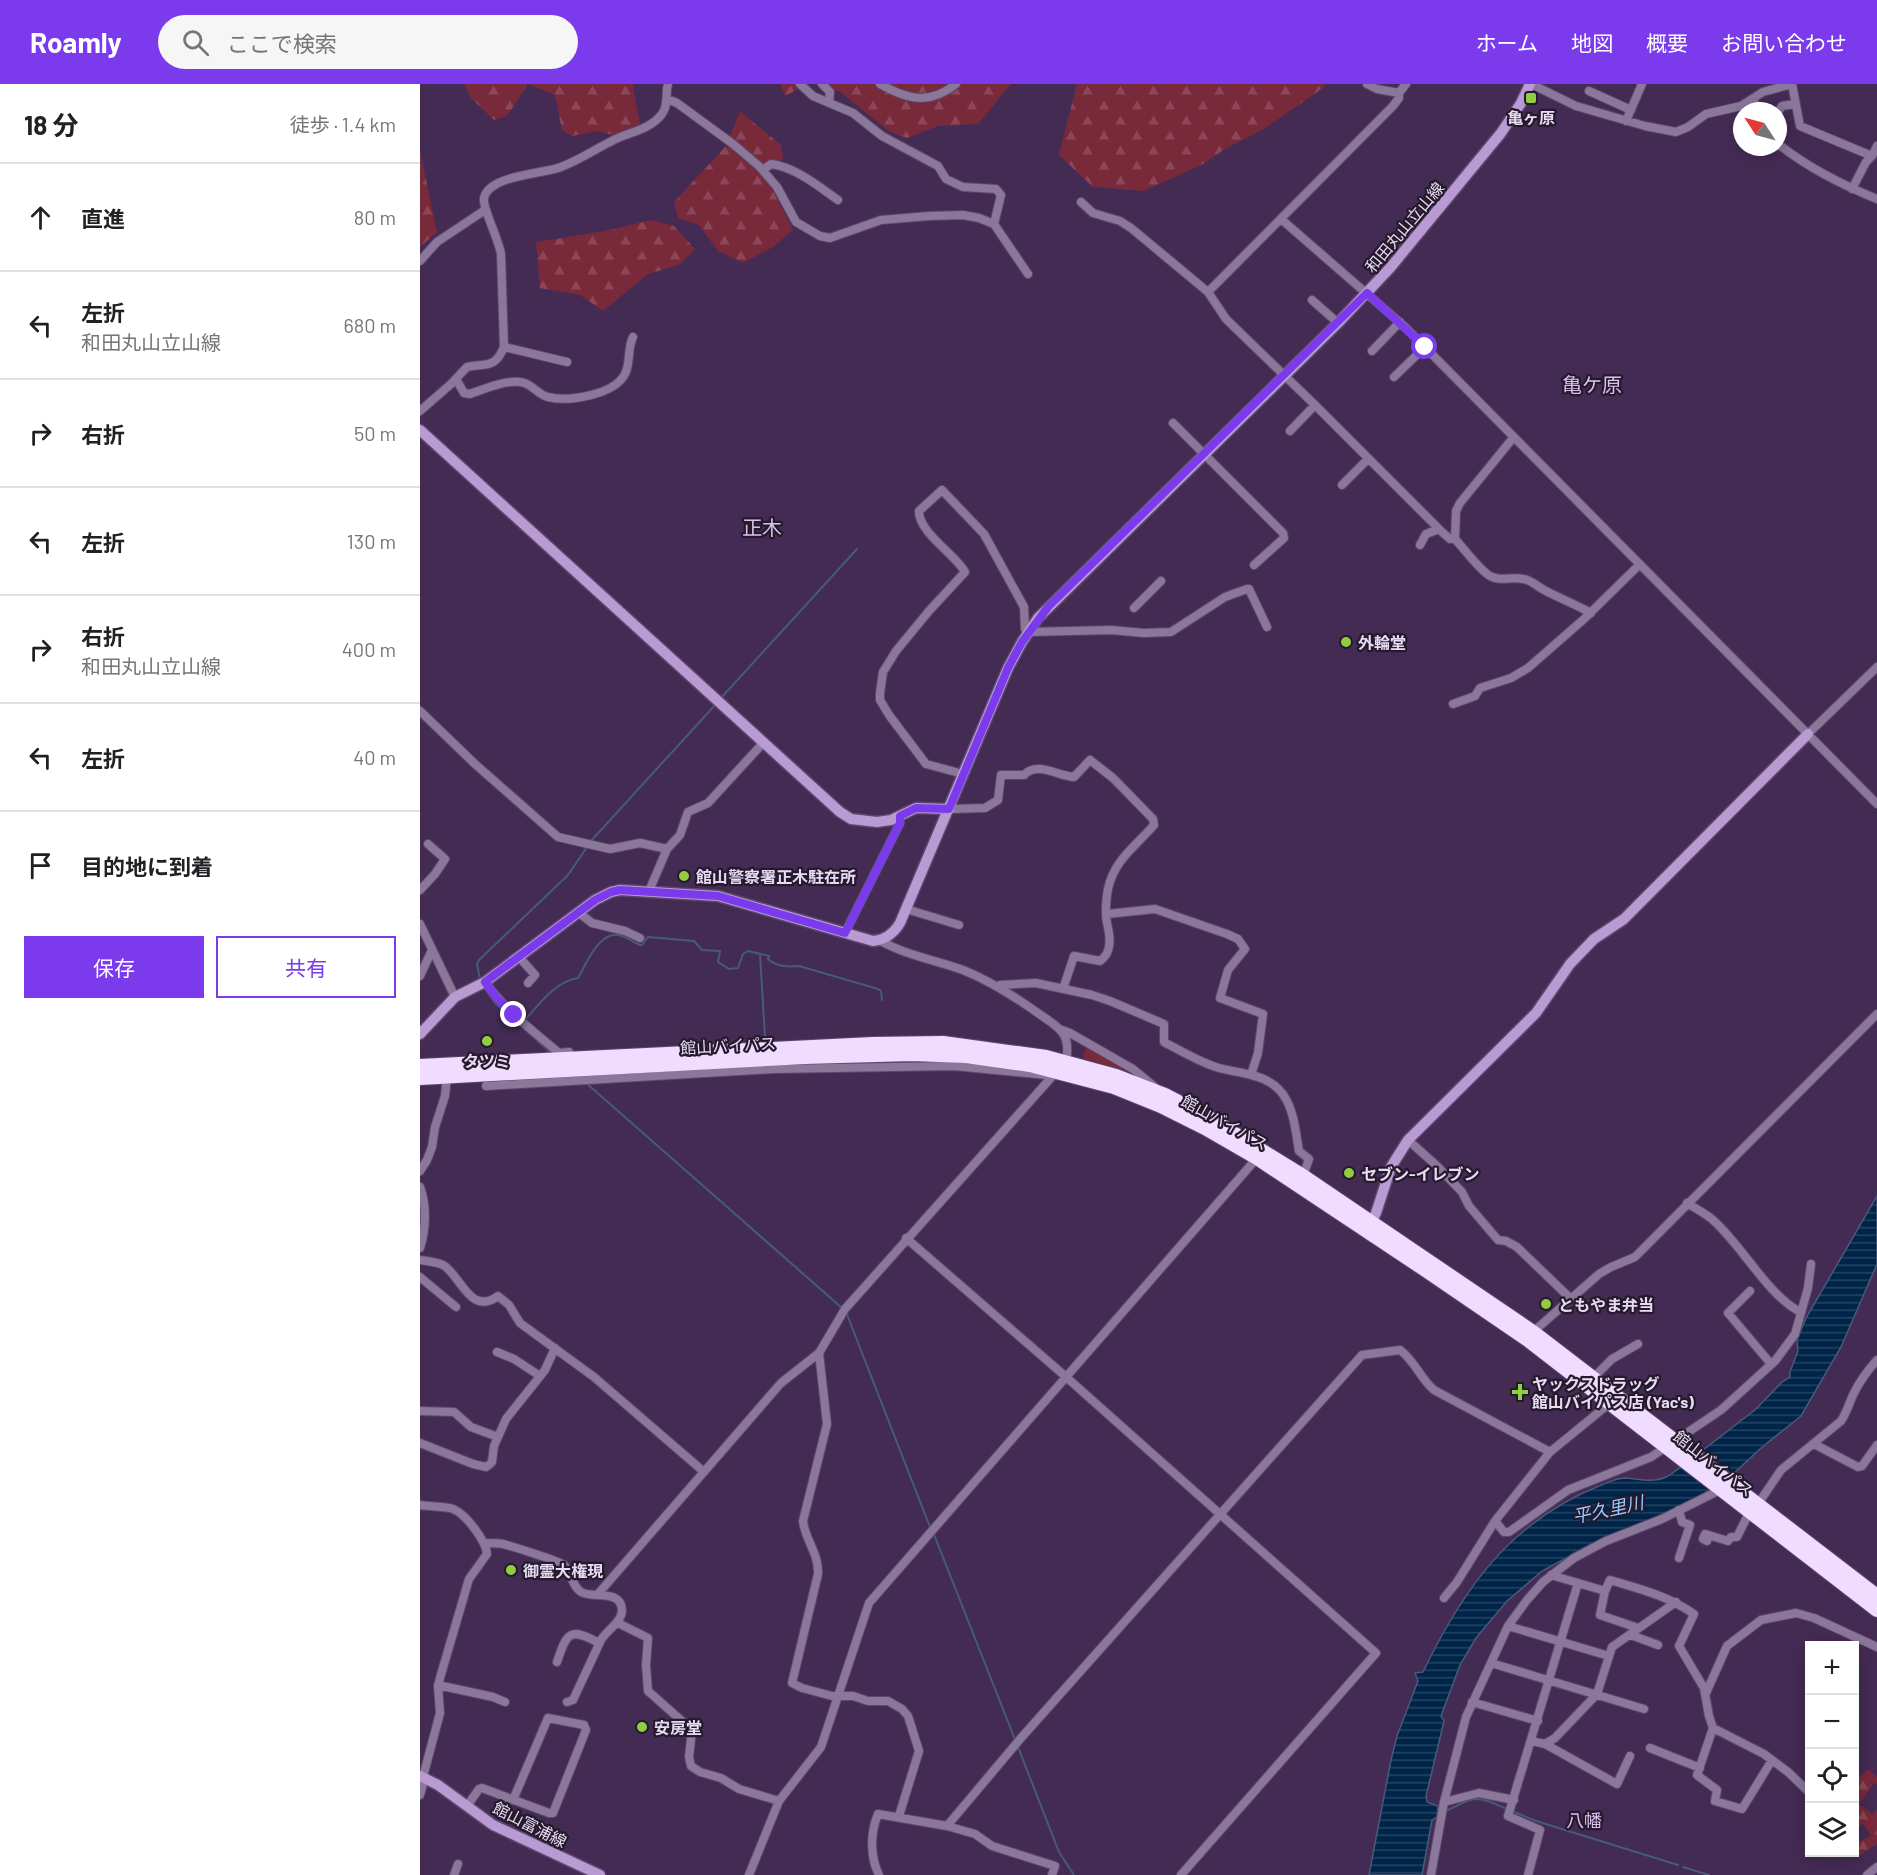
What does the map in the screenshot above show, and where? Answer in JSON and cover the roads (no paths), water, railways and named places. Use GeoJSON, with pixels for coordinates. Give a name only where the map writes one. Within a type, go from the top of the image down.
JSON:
{"type":"FeatureCollection","features":[{"type":"Feature","properties":{"kind":"highway","name":"館山バイパス"},"geometry":{"type":"LineString","coordinates":[[420,1066],[598,1059],[842,1045],[933,1043],[997,1049],[1114,1087],[1161,1106],[1257,1158],[1533,1332],[1594,1377],[1673,1445],[1724,1485],[1877,1596]]}},
{"type":"Feature","properties":{"kind":"highway","name":"館山バイパス"},"geometry":{"type":"LineString","coordinates":[[420,1078],[805,1057],[904,1054],[988,1059],[1116,1076],[1165,1095],[1209,1118],[1303,1176],[1369,1227],[1528,1340],[1610,1403],[1673,1445]]}},
{"type":"Feature","properties":{"kind":"highway","name":"館山バイパス"},"geometry":{"type":"LineString","coordinates":[[1754,1508],[1877,1610]]}},
{"type":"Feature","properties":{"kind":"main road","name":"和田丸山立山線"},"geometry":{"type":"LineString","coordinates":[[879,940],[896,929],[906,909],[1008,668],[1028,632],[1048,607],[1367,293],[1492,145],[1514,115],[1530,84]]}},
{"type":"Feature","properties":{"kind":"main road"},"geometry":{"type":"LineString","coordinates":[[420,430],[833,806],[851,819],[877,822],[900,816],[916,808],[949,809]]}},
{"type":"Feature","properties":{"kind":"main road"},"geometry":{"type":"LineString","coordinates":[[1369,1227],[1391,1167],[1408,1140],[1536,1012],[1570,964],[1594,939],[1624,920],[1808,734]]}},
{"type":"Feature","properties":{"kind":"main road"},"geometry":{"type":"LineString","coordinates":[[420,1034],[455,997],[485,982],[578,912],[611,892],[631,890],[725,897],[867,940],[879,940]]}},
{"type":"Feature","properties":{"kind":"main road","name":"館山富浦線"},"geometry":{"type":"LineString","coordinates":[[421,1776],[438,1785],[499,1828],[600,1875]]}},
{"type":"Feature","properties":{"kind":"street"},"geometry":{"type":"LineString","coordinates":[[420,411],[467,367],[481,366],[496,360],[504,347],[501,254],[499,240],[485,210],[484,196],[488,190],[497,183],[560,167],[611,141],[649,126],[662,114],[667,99],[668,84]]}},
{"type":"Feature","properties":{"kind":"street"},"geometry":{"type":"LineString","coordinates":[[800,84],[813,96],[853,113],[882,136],[938,165],[946,179],[963,187],[996,189],[1001,195],[994,224]]}},
{"type":"Feature","properties":{"kind":"street"},"geometry":{"type":"LineString","coordinates":[[822,84],[830,92],[829,102]]}},
{"type":"Feature","properties":{"kind":"street"},"geometry":{"type":"LineString","coordinates":[[880,84],[903,95],[923,99],[943,94],[957,84]]}},
{"type":"Feature","properties":{"kind":"street"},"geometry":{"type":"LineString","coordinates":[[1367,84],[1377,89],[1399,93]]}},
{"type":"Feature","properties":{"kind":"street"},"geometry":{"type":"LineString","coordinates":[[1208,292],[1393,106],[1406,84]]}},
{"type":"Feature","properties":{"kind":"street"},"geometry":{"type":"LineString","coordinates":[[1530,84],[1576,106],[1626,121],[1676,132],[1688,127],[1706,114],[1741,106],[1754,100],[1762,88],[1792,84],[1798,122],[1804,130],[1872,156]]}},
{"type":"Feature","properties":{"kind":"street"},"geometry":{"type":"LineString","coordinates":[[1626,121],[1642,84]]}},
{"type":"Feature","properties":{"kind":"street"},"geometry":{"type":"LineString","coordinates":[[1589,91],[1631,110]]}},
{"type":"Feature","properties":{"kind":"street"},"geometry":{"type":"LineString","coordinates":[[667,99],[677,103],[733,144],[763,170],[777,187],[796,222],[820,236],[830,238],[881,220],[963,215],[994,224],[1028,274]]}},
{"type":"Feature","properties":{"kind":"street"},"geometry":{"type":"LineString","coordinates":[[1787,105],[1795,104]]}},
{"type":"Feature","properties":{"kind":"street"},"geometry":{"type":"LineString","coordinates":[[1852,189],[1877,146]]}},
{"type":"Feature","properties":{"kind":"street"},"geometry":{"type":"LineString","coordinates":[[1787,151],[1852,189],[1877,199]]}},
{"type":"Feature","properties":{"kind":"street"},"geometry":{"type":"LineString","coordinates":[[763,170],[771,164],[779,165],[800,175],[838,200]]}},
{"type":"Feature","properties":{"kind":"street"},"geometry":{"type":"LineString","coordinates":[[1081,202],[1094,213],[1120,221],[1208,292],[1226,319],[1439,529],[1450,539],[1455,539],[1486,574],[1493,578],[1529,580],[1591,613]]}},
{"type":"Feature","properties":{"kind":"street"},"geometry":{"type":"LineString","coordinates":[[420,261],[437,242],[485,210]]}},
{"type":"Feature","properties":{"kind":"street"},"geometry":{"type":"LineString","coordinates":[[1281,219],[1400,322],[1877,804]]}},
{"type":"Feature","properties":{"kind":"street"},"geometry":{"type":"LineString","coordinates":[[1312,300],[1338,323]]}},
{"type":"Feature","properties":{"kind":"street"},"geometry":{"type":"LineString","coordinates":[[1372,351],[1400,322]]}},
{"type":"Feature","properties":{"kind":"street"},"geometry":{"type":"LineString","coordinates":[[456,379],[464,393],[470,394],[511,382],[521,382],[534,387],[546,397],[564,399],[584,397],[606,390],[624,376],[629,357],[629,345],[633,337]]}},
{"type":"Feature","properties":{"kind":"street"},"geometry":{"type":"LineString","coordinates":[[504,347],[567,362]]}},
{"type":"Feature","properties":{"kind":"street"},"geometry":{"type":"LineString","coordinates":[[1394,377],[1425,347]]}},
{"type":"Feature","properties":{"kind":"street"},"geometry":{"type":"LineString","coordinates":[[1290,431],[1315,405]]}},
{"type":"Feature","properties":{"kind":"street"},"geometry":{"type":"LineString","coordinates":[[1173,423],[1282,533],[1284,538],[1254,565]]}},
{"type":"Feature","properties":{"kind":"street"},"geometry":{"type":"LineString","coordinates":[[1455,539],[1456,511],[1460,503],[1514,438]]}},
{"type":"Feature","properties":{"kind":"street"},"geometry":{"type":"LineString","coordinates":[[1341,485],[1368,459]]}},
{"type":"Feature","properties":{"kind":"street"},"geometry":{"type":"LineString","coordinates":[[963,774],[926,764],[880,700],[883,672],[896,651],[965,572],[961,565],[939,545],[919,517],[919,511],[942,489],[984,534],[1024,607],[1025,628],[1028,632],[1111,630],[1144,633],[1171,632],[1225,597],[1247,589],[1267,627]]}},
{"type":"Feature","properties":{"kind":"street"},"geometry":{"type":"LineString","coordinates":[[1420,545],[1426,534],[1439,529]]}},
{"type":"Feature","properties":{"kind":"street"},"geometry":{"type":"LineString","coordinates":[[1453,704],[1475,696],[1480,688],[1511,678],[1528,668],[1591,613],[1639,565]]}},
{"type":"Feature","properties":{"kind":"street"},"geometry":{"type":"LineString","coordinates":[[1134,608],[1161,581]]}},
{"type":"Feature","properties":{"kind":"street"},"geometry":{"type":"LineString","coordinates":[[1808,734],[1877,667]]}},
{"type":"Feature","properties":{"kind":"street"},"geometry":{"type":"LineString","coordinates":[[420,711],[475,764],[558,837],[610,849],[640,843],[667,849]]}},
{"type":"Feature","properties":{"kind":"street"},"geometry":{"type":"LineString","coordinates":[[648,891],[667,849],[680,835],[688,813],[708,803],[764,742]]}},
{"type":"Feature","properties":{"kind":"street"},"geometry":{"type":"LineString","coordinates":[[949,809],[985,808],[998,800],[1001,775],[1024,775],[1029,769],[1038,768],[1063,777],[1074,777],[1090,760],[1103,769],[1153,819],[1154,825],[1119,862],[1108,890],[1107,924],[1110,930],[1110,944],[1104,958],[1100,961],[1074,956],[1063,989]]}},
{"type":"Feature","properties":{"kind":"street"},"geometry":{"type":"LineString","coordinates":[[845,933],[900,823],[900,816]]}},
{"type":"Feature","properties":{"kind":"street"},"geometry":{"type":"LineString","coordinates":[[420,890],[445,859],[428,844]]}},
{"type":"Feature","properties":{"kind":"street"},"geometry":{"type":"LineString","coordinates":[[906,909],[959,925]]}},
{"type":"Feature","properties":{"kind":"street"},"geometry":{"type":"LineString","coordinates":[[1107,914],[1155,909],[1212,927],[1238,939],[1245,949],[1228,970],[1220,998],[1263,1014],[1258,1053],[1251,1075]]}},
{"type":"Feature","properties":{"kind":"street"},"geometry":{"type":"LineString","coordinates":[[578,912],[592,923],[625,931],[640,938]]}},
{"type":"Feature","properties":{"kind":"street"},"geometry":{"type":"LineString","coordinates":[[420,924],[455,997]]}},
{"type":"Feature","properties":{"kind":"street"},"geometry":{"type":"LineString","coordinates":[[879,940],[893,948],[962,970],[998,986],[1062,1030],[1133,1069],[1165,1095]]}},
{"type":"Feature","properties":{"kind":"street"},"geometry":{"type":"LineString","coordinates":[[420,976],[432,950]]}},
{"type":"Feature","properties":{"kind":"street"},"geometry":{"type":"LineString","coordinates":[[519,957],[535,975],[528,983]]}},
{"type":"Feature","properties":{"kind":"street"},"geometry":{"type":"LineString","coordinates":[[485,982],[502,1004],[559,1053],[598,1050],[598,1059]]}},
{"type":"Feature","properties":{"kind":"street"},"geometry":{"type":"LineString","coordinates":[[998,986],[1036,983],[1110,1000],[1164,1024],[1164,1042],[1217,1068],[1251,1075],[1275,1084],[1291,1109],[1299,1151],[1310,1159],[1303,1176]]}},
{"type":"Feature","properties":{"kind":"street"},"geometry":{"type":"LineString","coordinates":[[1533,1332],[1611,1267],[1635,1257],[1877,1014]]}},
{"type":"Feature","properties":{"kind":"street"},"geometry":{"type":"LineString","coordinates":[[598,1594],[781,1383],[819,1353],[844,1311],[1058,1070],[1069,1047],[1062,1030]]}},
{"type":"Feature","properties":{"kind":"street"},"geometry":{"type":"LineString","coordinates":[[486,1086],[773,1068],[954,1066],[1058,1070]]}},
{"type":"Feature","properties":{"kind":"street"},"geometry":{"type":"LineString","coordinates":[[420,1171],[432,1147],[438,1114],[445,1096],[447,1077]]}},
{"type":"Feature","properties":{"kind":"street"},"geometry":{"type":"LineString","coordinates":[[1408,1140],[1462,1192],[1469,1206],[1498,1240],[1506,1241],[1517,1247],[1571,1299]]}},
{"type":"Feature","properties":{"kind":"street"},"geometry":{"type":"LineString","coordinates":[[749,1875],[779,1801],[819,1751],[869,1603],[931,1529],[1257,1158]]}},
{"type":"Feature","properties":{"kind":"street"},"geometry":{"type":"LineString","coordinates":[[420,1187],[425,1230],[420,1248]]}},
{"type":"Feature","properties":{"kind":"street"},"geometry":{"type":"LineString","coordinates":[[1687,1203],[1713,1219],[1778,1294],[1791,1307],[1800,1312]]}},
{"type":"Feature","properties":{"kind":"street"},"geometry":{"type":"LineString","coordinates":[[906,1239],[1065,1376],[1376,1653],[1181,1875]]}},
{"type":"Feature","properties":{"kind":"street"},"geometry":{"type":"LineString","coordinates":[[420,1260],[446,1267],[465,1292],[473,1298],[486,1301],[498,1296],[509,1305],[520,1323],[594,1377],[703,1471]]}},
{"type":"Feature","properties":{"kind":"street"},"geometry":{"type":"LineString","coordinates":[[1495,1521],[1504,1532],[1509,1532],[1568,1490],[1643,1461],[1673,1445],[1721,1410],[1772,1364],[1795,1334],[1808,1288],[1811,1264]]}},
{"type":"Feature","properties":{"kind":"street"},"geometry":{"type":"LineString","coordinates":[[420,1277],[456,1306]]}},
{"type":"Feature","properties":{"kind":"street"},"geometry":{"type":"LineString","coordinates":[[1750,1291],[1728,1313],[1772,1364]]}},
{"type":"Feature","properties":{"kind":"street"},"geometry":{"type":"LineString","coordinates":[[1594,1377],[1611,1359],[1638,1344]]}},
{"type":"Feature","properties":{"kind":"street"},"geometry":{"type":"LineString","coordinates":[[420,1443],[486,1467],[492,1462],[498,1437],[506,1419],[548,1366],[555,1348]]}},
{"type":"Feature","properties":{"kind":"street"},"geometry":{"type":"LineString","coordinates":[[947,1826],[1016,1744],[1362,1354],[1400,1350],[1411,1359],[1424,1382],[1434,1390],[1550,1452]]}},
{"type":"Feature","properties":{"kind":"street"},"geometry":{"type":"LineString","coordinates":[[497,1352],[514,1359],[540,1376]]}},
{"type":"Feature","properties":{"kind":"street"},"geometry":{"type":"LineString","coordinates":[[819,1353],[826,1424],[803,1521],[819,1563],[792,1680],[795,1686],[832,1696],[854,1696],[868,1701],[888,1701],[902,1709],[908,1716],[919,1751],[899,1816]]}},
{"type":"Feature","properties":{"kind":"street"},"geometry":{"type":"LineString","coordinates":[[1709,1535],[1728,1541],[1731,1537],[1737,1537],[1781,1470],[1841,1421],[1863,1377],[1877,1360]]}},
{"type":"Feature","properties":{"kind":"street"},"geometry":{"type":"LineString","coordinates":[[1444,1598],[1457,1582],[1495,1521],[1550,1452],[1610,1403]]}},
{"type":"Feature","properties":{"kind":"street"},"geometry":{"type":"LineString","coordinates":[[420,1411],[454,1412],[471,1427],[498,1437]]}},
{"type":"Feature","properties":{"kind":"street"},"geometry":{"type":"LineString","coordinates":[[1814,1444],[1858,1467],[1862,1466],[1877,1445]]}},
{"type":"Feature","properties":{"kind":"street"},"geometry":{"type":"LineString","coordinates":[[1431,1875],[1456,1752],[1472,1702],[1508,1626],[1527,1600],[1551,1575],[1574,1558],[1606,1541],[1679,1510],[1724,1485]]}},
{"type":"Feature","properties":{"kind":"street"},"geometry":{"type":"LineString","coordinates":[[420,1505],[452,1508],[473,1526],[484,1543],[487,1554],[469,1579],[438,1685],[440,1713],[421,1776],[424,1781],[420,1795]]}},
{"type":"Feature","properties":{"kind":"street"},"geometry":{"type":"LineString","coordinates":[[1679,1510],[1682,1522],[1690,1525],[1679,1558]]}},
{"type":"Feature","properties":{"kind":"street"},"geometry":{"type":"LineString","coordinates":[[484,1543],[504,1545],[563,1564],[573,1584],[580,1591],[590,1596],[598,1594],[613,1597],[619,1602],[622,1611],[618,1623],[606,1632],[573,1700],[567,1702]]}},
{"type":"Feature","properties":{"kind":"street"},"geometry":{"type":"LineString","coordinates":[[1551,1575],[1605,1591]]}},
{"type":"Feature","properties":{"kind":"street"},"geometry":{"type":"LineString","coordinates":[[1638,1628],[1600,1615],[1610,1580],[1676,1602],[1694,1614],[1679,1646],[1706,1693],[1713,1728],[1697,1775],[1717,1790],[1715,1801],[1742,1809],[1772,1760]]}},
{"type":"Feature","properties":{"kind":"street"},"geometry":{"type":"LineString","coordinates":[[1528,1875],[1540,1830],[1508,1816],[1578,1583]]}},
{"type":"Feature","properties":{"kind":"street"},"geometry":{"type":"LineString","coordinates":[[1545,1744],[1555,1738],[1597,1694],[1612,1647],[1676,1602]]}},
{"type":"Feature","properties":{"kind":"street"},"geometry":{"type":"LineString","coordinates":[[1706,1693],[1726,1646],[1761,1620],[1796,1613],[1814,1618],[1877,1647]]}},
{"type":"Feature","properties":{"kind":"street"},"geometry":{"type":"LineString","coordinates":[[618,1623],[648,1638],[646,1665],[648,1691],[692,1730],[689,1757],[691,1766],[700,1772],[721,1778],[739,1789],[779,1801]]}},
{"type":"Feature","properties":{"kind":"street"},"geometry":{"type":"LineString","coordinates":[[1508,1626],[1609,1656]]}},
{"type":"Feature","properties":{"kind":"street"},"geometry":{"type":"LineString","coordinates":[[557,1662],[563,1645],[571,1635],[584,1634],[599,1643]]}},
{"type":"Feature","properties":{"kind":"street"},"geometry":{"type":"LineString","coordinates":[[1631,1635],[1658,1645]]}},
{"type":"Feature","properties":{"kind":"street"},"geometry":{"type":"LineString","coordinates":[[1491,1663],[1644,1709]]}},
{"type":"Feature","properties":{"kind":"street"},"geometry":{"type":"LineString","coordinates":[[438,1685],[493,1697],[505,1702]]}},
{"type":"Feature","properties":{"kind":"street"},"geometry":{"type":"LineString","coordinates":[[1472,1702],[1538,1720]]}},
{"type":"Feature","properties":{"kind":"street"},"geometry":{"type":"LineString","coordinates":[[467,1806],[482,1788],[513,1800],[553,1813],[586,1730],[584,1725],[548,1718],[513,1800]]}},
{"type":"Feature","properties":{"kind":"street"},"geometry":{"type":"LineString","coordinates":[[1713,1728],[1764,1754],[1805,1789]]}},
{"type":"Feature","properties":{"kind":"street"},"geometry":{"type":"LineString","coordinates":[[1532,1741],[1545,1744],[1617,1784],[1630,1756]]}},
{"type":"Feature","properties":{"kind":"street"},"geometry":{"type":"LineString","coordinates":[[1650,1748],[1700,1767]]}},
{"type":"Feature","properties":{"kind":"street"},"geometry":{"type":"LineString","coordinates":[[1444,1805],[1479,1793],[1511,1807]]}},
{"type":"Feature","properties":{"kind":"street"},"geometry":{"type":"LineString","coordinates":[[879,1875],[872,1853],[878,1814],[899,1816],[975,1834],[992,1846],[1055,1866],[1052,1875]]}},
{"type":"Feature","properties":{"kind":"street"},"geometry":{"type":"LineString","coordinates":[[454,1875],[458,1864]]}},
{"type":"Feature","properties":{"kind":"street"},"geometry":{"type":"LineString","coordinates":[[1867,1875],[1877,1867]]}},
{"type":"Feature","properties":{"kind":"water"},"geometry":{"type":"Polygon","coordinates":[[[1877,1196],[1877,1264],[1841,1347],[1801,1416],[1732,1475],[1702,1451],[1756,1409],[1782,1382],[1790,1377],[1798,1351],[1797,1340],[1806,1318],[1877,1196]]]}},
{"type":"Feature","properties":{"kind":"water","name":"平久里川"},"geometry":{"type":"Polygon","coordinates":[[[1681,1467],[1711,1490],[1657,1518],[1590,1545],[1542,1571],[1507,1601],[1476,1638],[1460,1665],[1441,1716],[1444,1721],[1426,1796],[1427,1802],[1438,1806],[1437,1817],[1432,1820],[1422,1875],[1369,1875],[1397,1736],[1418,1681],[1415,1673],[1423,1672],[1438,1642],[1473,1586],[1515,1539],[1568,1501],[1615,1480],[1625,1478],[1656,1480],[1668,1476],[1681,1467]]]}},
{"type":"Feature","properties":{"kind":"waterway"},"geometry":{"type":"LineString","coordinates":[[721,698],[857,549]]}},
{"type":"Feature","properties":{"kind":"waterway"},"geometry":{"type":"LineString","coordinates":[[590,842],[716,704]]}},
{"type":"Feature","properties":{"kind":"waterway"},"geometry":{"type":"LineString","coordinates":[[480,979],[477,964],[479,960],[568,875],[587,847]]}},
{"type":"Feature","properties":{"kind":"waterway"},"geometry":{"type":"LineString","coordinates":[[526,1019],[556,988],[578,978],[589,957],[599,944],[611,935],[624,937],[640,945],[648,937],[694,941],[702,950],[720,951],[718,962],[729,969],[738,968],[743,954],[748,951],[769,956],[768,959],[771,962],[779,965],[799,966],[878,989],[881,991],[882,1000]]}},
{"type":"Feature","properties":{"kind":"waterway"},"geometry":{"type":"LineString","coordinates":[[760,954],[765,1037]]}},
{"type":"Feature","properties":{"kind":"waterway"},"geometry":{"type":"LineString","coordinates":[[484,988],[496,1004],[549,1051]]}},
{"type":"Feature","properties":{"kind":"waterway"},"geometry":{"type":"LineString","coordinates":[[585,1082],[842,1308]]}},
{"type":"Feature","properties":{"kind":"waterway"},"geometry":{"type":"LineString","coordinates":[[846,1312],[930,1527]]}},
{"type":"Feature","properties":{"kind":"waterway"},"geometry":{"type":"LineString","coordinates":[[933,1532],[1016,1742]]}},
{"type":"Feature","properties":{"kind":"waterway"},"geometry":{"type":"LineString","coordinates":[[1018,1747],[1059,1852],[1074,1875]]}},
{"type":"Feature","properties":{"kind":"waterway"},"geometry":{"type":"LineString","coordinates":[[1446,1811],[1476,1799],[1507,1809]]}},
{"type":"Feature","properties":{"kind":"waterway"},"geometry":{"type":"LineString","coordinates":[[1512,1811],[1536,1821],[1678,1865]]}},
{"type":"Feature","properties":{"kind":"waterway"},"geometry":{"type":"LineString","coordinates":[[1683,1867],[1709,1875]]}},
{"type":"Feature","properties":{"kind":"place","name":"亀ヶ原"},"geometry":{"type":"Point","coordinates":[1531,98]}},
{"type":"Feature","properties":{"kind":"place","name":"外輪堂"},"geometry":{"type":"Point","coordinates":[1346,642]}},
{"type":"Feature","properties":{"kind":"place","name":"館山警察署正木駐在所"},"geometry":{"type":"Point","coordinates":[684,876]}},
{"type":"Feature","properties":{"kind":"place","name":"タツミ"},"geometry":{"type":"Point","coordinates":[487,1041]}},
{"type":"Feature","properties":{"kind":"place","name":"セブン-イレブン"},"geometry":{"type":"Point","coordinates":[1349,1173]}},
{"type":"Feature","properties":{"kind":"place","name":"ともやま弁当"},"geometry":{"type":"Point","coordinates":[1546,1304]}},
{"type":"Feature","properties":{"kind":"place","name":"ヤックスドラッグ 館山バイパス店 (Yac's)"},"geometry":{"type":"Point","coordinates":[1520,1392]}},
{"type":"Feature","properties":{"kind":"place","name":"御霊大権現"},"geometry":{"type":"Point","coordinates":[511,1570]}},
{"type":"Feature","properties":{"kind":"place","name":"安房堂"},"geometry":{"type":"Point","coordinates":[642,1727]}},
{"type":"Feature","properties":{"kind":"district","name":"亀ケ原"},"geometry":{"type":"Point","coordinates":[1592,384]}},
{"type":"Feature","properties":{"kind":"district","name":"正木"},"geometry":{"type":"Point","coordinates":[762,527]}},
{"type":"Feature","properties":{"kind":"district","name":"八幡"},"geometry":{"type":"Point","coordinates":[1584,1820]}}]}
